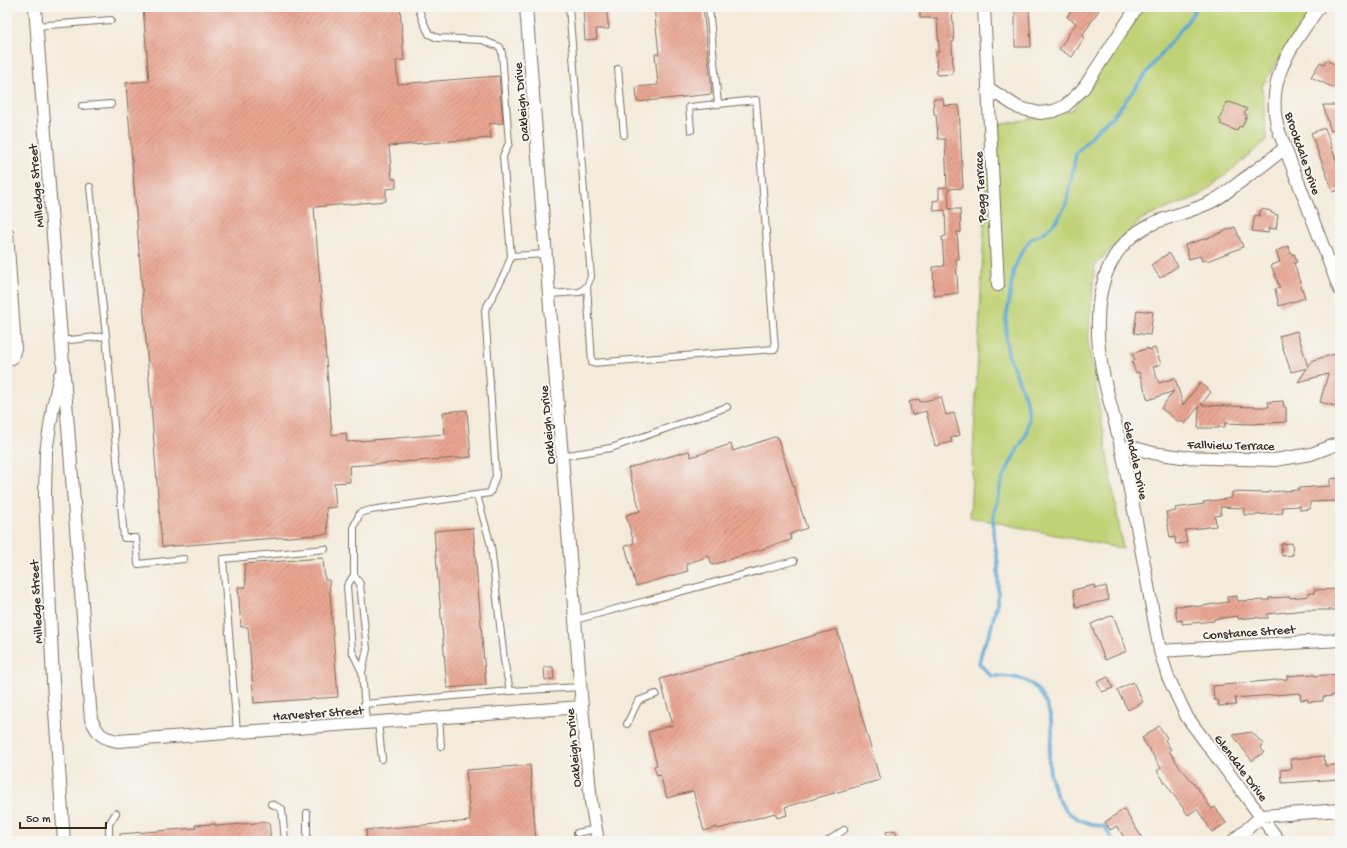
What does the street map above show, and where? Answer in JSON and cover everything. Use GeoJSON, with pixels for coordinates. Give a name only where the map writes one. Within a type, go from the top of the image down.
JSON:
{"type":"FeatureCollection","features":[{"type":"Feature","properties":{"kind":"street","name":"Milledge Street"},"geometry":{"type":"LineString","coordinates":[[35,7],[89,694]]}},
{"type":"Feature","properties":{"kind":"street","name":"Oakleigh Drive"},"geometry":{"type":"LineString","coordinates":[[526,7],[582,707],[591,802],[597,835]]}},
{"type":"Feature","properties":{"kind":"street","name":"Pegg Terrace"},"geometry":{"type":"LineString","coordinates":[[984,7],[998,285]]}},
{"type":"Feature","properties":{"kind":"street"},"geometry":{"type":"LineString","coordinates":[[988,88],[1019,108],[1040,112],[1066,106],[1083,89],[1137,7]]}},
{"type":"Feature","properties":{"kind":"street","name":"Brookdale Drive"},"geometry":{"type":"LineString","coordinates":[[1319,7],[1290,50],[1281,67],[1276,86],[1274,106],[1277,126],[1340,290]]}},
{"type":"Feature","properties":{"kind":"street","name":"Glendale Drive"},"geometry":{"type":"LineString","coordinates":[[1279,841],[1188,717],[1168,677],[1160,651],[1121,447],[1099,350],[1098,321],[1100,298],[1105,276],[1112,259],[1126,242],[1142,228],[1159,220],[1194,210],[1213,202],[1285,148]]}},
{"type":"Feature","properties":{"kind":"street"},"geometry":{"type":"LineString","coordinates":[[7,233],[15,348],[12,358],[7,360]]}},
{"type":"Feature","properties":{"kind":"street","name":"Milledge Street"},"geometry":{"type":"LineString","coordinates":[[63,362],[53,406],[47,444],[44,495],[53,682],[64,841]]}},
{"type":"Feature","properties":{"kind":"street","name":"Fallview Terrace"},"geometry":{"type":"LineString","coordinates":[[1121,447],[1135,448],[1153,453],[1182,457],[1275,460],[1311,454],[1340,443]]}},
{"type":"Feature","properties":{"kind":"street","name":"Constance Street"},"geometry":{"type":"LineString","coordinates":[[1160,651],[1340,640]]}},
{"type":"Feature","properties":{"kind":"street","name":"Harvester Street"},"geometry":{"type":"LineString","coordinates":[[89,694],[91,719],[97,732],[109,739],[118,741],[582,707]]}},
{"type":"Feature","properties":{"kind":"street"},"geometry":{"type":"LineString","coordinates":[[1233,841],[1262,816],[1340,810]]}},
{"type":"Feature","properties":{"kind":"lane"},"geometry":{"type":"LineString","coordinates":[[362,672],[352,651],[347,586],[354,575],[354,526],[360,513],[371,510],[490,493],[496,476],[485,310],[505,272],[511,256],[503,156],[509,143],[502,53],[500,47],[482,40],[438,38],[429,34],[418,7]]}},
{"type":"Feature","properties":{"kind":"lane"},"geometry":{"type":"LineString","coordinates":[[549,294],[580,292],[587,286],[591,277],[569,7]]}},
{"type":"Feature","properties":{"kind":"lane"},"geometry":{"type":"LineString","coordinates":[[709,7],[718,104]]}},
{"type":"Feature","properties":{"kind":"lane"},"geometry":{"type":"LineString","coordinates":[[36,26],[111,20]]}},
{"type":"Feature","properties":{"kind":"lane"},"geometry":{"type":"LineString","coordinates":[[618,69],[624,135]]}},
{"type":"Feature","properties":{"kind":"lane"},"geometry":{"type":"LineString","coordinates":[[587,286],[592,362],[775,349],[756,100],[689,107],[691,130]]}},
{"type":"Feature","properties":{"kind":"lane"},"geometry":{"type":"LineString","coordinates":[[82,106],[111,104]]}},
{"type":"Feature","properties":{"kind":"lane"},"geometry":{"type":"LineString","coordinates":[[90,187],[106,336],[124,538],[136,538],[138,564],[184,559]]}},
{"type":"Feature","properties":{"kind":"lane"},"geometry":{"type":"LineString","coordinates":[[511,256],[546,254]]}},
{"type":"Feature","properties":{"kind":"lane"},"geometry":{"type":"LineString","coordinates":[[61,341],[106,336]]}},
{"type":"Feature","properties":{"kind":"lane"},"geometry":{"type":"LineString","coordinates":[[562,456],[611,448],[728,406]]}},
{"type":"Feature","properties":{"kind":"lane"},"geometry":{"type":"LineString","coordinates":[[477,495],[492,546],[504,660],[510,691]]}},
{"type":"Feature","properties":{"kind":"lane"},"geometry":{"type":"LineString","coordinates":[[238,732],[223,559],[325,549]]}},
{"type":"Feature","properties":{"kind":"lane"},"geometry":{"type":"LineString","coordinates":[[575,620],[794,561]]}},
{"type":"Feature","properties":{"kind":"lane"},"geometry":{"type":"LineString","coordinates":[[354,575],[360,584],[367,649],[362,672],[366,722]]}},
{"type":"Feature","properties":{"kind":"lane"},"geometry":{"type":"LineString","coordinates":[[364,704],[510,691],[581,687]]}},
{"type":"Feature","properties":{"kind":"lane"},"geometry":{"type":"LineString","coordinates":[[627,724],[638,700],[656,694]]}},
{"type":"Feature","properties":{"kind":"lane"},"geometry":{"type":"LineString","coordinates":[[439,717],[441,746]]}},
{"type":"Feature","properties":{"kind":"lane"},"geometry":{"type":"LineString","coordinates":[[378,722],[382,759]]}},
{"type":"Feature","properties":{"kind":"lane"},"geometry":{"type":"LineString","coordinates":[[270,804],[274,804],[282,809],[285,841]]}},
{"type":"Feature","properties":{"kind":"lane"},"geometry":{"type":"LineString","coordinates":[[109,841],[109,824],[116,813]]}},
{"type":"Feature","properties":{"kind":"lane"},"geometry":{"type":"LineString","coordinates":[[306,813],[307,841]]}},
{"type":"Feature","properties":{"kind":"lane"},"geometry":{"type":"LineString","coordinates":[[828,841],[844,830]]}},
{"type":"Feature","properties":{"kind":"lane"},"geometry":{"type":"LineString","coordinates":[[577,833],[597,835]]}},
{"type":"Feature","properties":{"kind":"green space"},"geometry":{"type":"Polygon","coordinates":[[[1137,7],[1314,7],[1262,86],[1267,140],[1201,195],[1142,219],[1095,265],[1088,341],[1123,549],[970,517],[989,127],[1072,110],[1137,7]]]}},
{"type":"Feature","properties":{"kind":"building"},"geometry":{"type":"Polygon","coordinates":[[[143,7],[400,7],[404,60],[396,61],[398,84],[499,76],[503,123],[489,124],[491,138],[389,146],[392,179],[396,179],[396,188],[386,189],[386,201],[314,207],[332,435],[346,433],[347,442],[445,434],[443,412],[467,410],[471,457],[349,466],[350,482],[334,483],[336,507],[326,508],[328,534],[162,547],[126,83],[149,81],[143,7]]]}},
{"type":"Feature","properties":{"kind":"building"},"geometry":{"type":"Polygon","coordinates":[[[583,7],[606,7],[609,29],[596,29],[597,39],[585,40],[583,7]]]}},
{"type":"Feature","properties":{"kind":"building"},"geometry":{"type":"Polygon","coordinates":[[[654,7],[703,7],[712,94],[637,102],[636,87],[658,85],[655,54],[659,54],[654,7]]]}},
{"type":"Feature","properties":{"kind":"building"},"geometry":{"type":"Polygon","coordinates":[[[920,7],[952,7],[954,42],[952,42],[953,74],[937,75],[936,52],[939,51],[937,18],[920,18],[920,7]]]}},
{"type":"Feature","properties":{"kind":"building"},"geometry":{"type":"Polygon","coordinates":[[[1015,7],[1029,7],[1031,47],[1015,47],[1015,7]]]}},
{"type":"Feature","properties":{"kind":"building"},"geometry":{"type":"Polygon","coordinates":[[[1073,7],[1101,7],[1082,36],[1084,38],[1072,57],[1059,49],[1076,23],[1067,17],[1073,7]]]}},
{"type":"Feature","properties":{"kind":"building"},"geometry":{"type":"Polygon","coordinates":[[[1326,60],[1340,67],[1340,75],[1334,88],[1311,77],[1320,62],[1324,64],[1326,60]]]}},
{"type":"Feature","properties":{"kind":"building"},"geometry":{"type":"Polygon","coordinates":[[[933,99],[943,99],[944,106],[959,105],[963,188],[948,189],[949,209],[960,209],[961,232],[957,232],[959,259],[956,259],[958,293],[934,296],[933,267],[944,266],[942,237],[946,236],[945,210],[934,211],[933,201],[939,200],[939,188],[947,187],[945,139],[938,139],[933,99]]]}},
{"type":"Feature","properties":{"kind":"building"},"geometry":{"type":"Polygon","coordinates":[[[1227,102],[1247,109],[1244,114],[1247,115],[1242,127],[1239,126],[1237,131],[1220,124],[1222,122],[1219,120],[1227,102]]]}},
{"type":"Feature","properties":{"kind":"building"},"geometry":{"type":"Polygon","coordinates":[[[1323,105],[1337,105],[1340,113],[1340,128],[1331,131],[1323,105]]]}},
{"type":"Feature","properties":{"kind":"building"},"geometry":{"type":"Polygon","coordinates":[[[1325,128],[1340,172],[1340,189],[1333,192],[1311,133],[1325,128]]]}},
{"type":"Feature","properties":{"kind":"building"},"geometry":{"type":"Polygon","coordinates":[[[1261,209],[1271,211],[1271,213],[1278,215],[1276,229],[1269,228],[1268,233],[1252,231],[1255,215],[1259,216],[1261,209]]]}},
{"type":"Feature","properties":{"kind":"building"},"geometry":{"type":"Polygon","coordinates":[[[1235,227],[1243,247],[1207,261],[1202,261],[1200,256],[1189,259],[1185,245],[1235,227]]]}},
{"type":"Feature","properties":{"kind":"building"},"geometry":{"type":"Polygon","coordinates":[[[1288,246],[1292,255],[1294,254],[1297,262],[1294,263],[1305,298],[1279,306],[1275,289],[1280,288],[1271,265],[1280,262],[1276,251],[1288,246]]]}},
{"type":"Feature","properties":{"kind":"building"},"geometry":{"type":"Polygon","coordinates":[[[1169,253],[1178,266],[1160,278],[1151,265],[1169,253]]]}},
{"type":"Feature","properties":{"kind":"building"},"geometry":{"type":"Polygon","coordinates":[[[1137,310],[1153,312],[1150,335],[1134,333],[1137,310]]]}},
{"type":"Feature","properties":{"kind":"building"},"geometry":{"type":"Polygon","coordinates":[[[1297,331],[1308,367],[1313,360],[1335,354],[1340,371],[1340,401],[1338,407],[1320,402],[1328,374],[1298,382],[1307,368],[1291,372],[1279,336],[1297,331]]]}},
{"type":"Feature","properties":{"kind":"building"},"geometry":{"type":"Polygon","coordinates":[[[1148,348],[1148,350],[1155,348],[1161,364],[1153,367],[1159,383],[1175,378],[1183,405],[1200,383],[1211,392],[1201,405],[1269,407],[1268,402],[1283,401],[1284,407],[1286,407],[1286,422],[1252,424],[1225,423],[1225,427],[1198,428],[1199,406],[1185,424],[1180,420],[1179,422],[1161,408],[1174,391],[1148,400],[1139,372],[1136,373],[1132,362],[1135,360],[1132,354],[1148,348]]]}},
{"type":"Feature","properties":{"kind":"building"},"geometry":{"type":"Polygon","coordinates":[[[941,397],[946,415],[954,413],[960,435],[951,438],[952,442],[935,446],[926,411],[912,415],[909,402],[919,399],[920,402],[941,397]]]}},
{"type":"Feature","properties":{"kind":"building"},"geometry":{"type":"Polygon","coordinates":[[[777,436],[807,528],[790,534],[791,540],[712,565],[709,556],[686,564],[688,571],[636,586],[625,546],[634,543],[626,515],[640,511],[628,468],[689,451],[691,457],[731,444],[733,451],[777,436]]]}},
{"type":"Feature","properties":{"kind":"building"},"geometry":{"type":"Polygon","coordinates":[[[1340,478],[1340,501],[1310,502],[1310,509],[1300,510],[1300,506],[1282,507],[1283,513],[1256,515],[1244,515],[1244,508],[1220,507],[1221,515],[1215,516],[1216,526],[1185,530],[1187,543],[1176,544],[1175,537],[1170,538],[1166,512],[1176,511],[1175,508],[1232,498],[1232,492],[1268,493],[1299,490],[1298,488],[1330,486],[1330,479],[1340,478]]]}},
{"type":"Feature","properties":{"kind":"building"},"geometry":{"type":"Polygon","coordinates":[[[473,528],[486,685],[447,688],[434,531],[473,528]]]}},
{"type":"Feature","properties":{"kind":"building"},"geometry":{"type":"Polygon","coordinates":[[[1292,543],[1293,555],[1282,556],[1281,544],[1292,543]]]}},
{"type":"Feature","properties":{"kind":"building"},"geometry":{"type":"Polygon","coordinates":[[[323,558],[325,580],[329,580],[338,697],[254,703],[248,627],[241,627],[238,587],[246,587],[244,564],[323,558]]]}},
{"type":"Feature","properties":{"kind":"building"},"geometry":{"type":"Polygon","coordinates":[[[1094,585],[1095,589],[1106,586],[1109,600],[1076,607],[1073,590],[1094,585]]]}},
{"type":"Feature","properties":{"kind":"building"},"geometry":{"type":"Polygon","coordinates":[[[1340,589],[1340,610],[1306,610],[1267,614],[1268,618],[1258,617],[1238,619],[1238,616],[1214,619],[1214,621],[1182,624],[1182,620],[1177,621],[1175,606],[1195,605],[1195,607],[1228,602],[1227,597],[1237,596],[1237,601],[1290,598],[1308,596],[1308,593],[1314,593],[1314,590],[1340,589]]]}},
{"type":"Feature","properties":{"kind":"building"},"geometry":{"type":"Polygon","coordinates":[[[1113,615],[1127,651],[1105,660],[1091,624],[1113,615]]]}},
{"type":"Feature","properties":{"kind":"building"},"geometry":{"type":"Polygon","coordinates":[[[837,629],[880,780],[785,807],[787,815],[777,818],[775,813],[718,829],[717,827],[704,831],[693,791],[667,798],[660,775],[657,776],[654,766],[657,765],[648,732],[673,725],[660,679],[837,629]]]}},
{"type":"Feature","properties":{"kind":"building"},"geometry":{"type":"Polygon","coordinates":[[[544,667],[553,667],[554,679],[545,680],[544,667]]]}},
{"type":"Feature","properties":{"kind":"building"},"geometry":{"type":"Polygon","coordinates":[[[1314,674],[1314,676],[1340,674],[1340,695],[1323,697],[1323,701],[1308,702],[1308,699],[1301,700],[1300,693],[1235,698],[1236,705],[1219,706],[1218,700],[1214,700],[1213,686],[1287,679],[1287,676],[1314,674]]]}},
{"type":"Feature","properties":{"kind":"building"},"geometry":{"type":"Polygon","coordinates":[[[1108,677],[1113,688],[1102,692],[1097,682],[1108,677]]]}},
{"type":"Feature","properties":{"kind":"building"},"geometry":{"type":"Polygon","coordinates":[[[1133,682],[1143,702],[1128,710],[1117,690],[1133,682]]]}},
{"type":"Feature","properties":{"kind":"building"},"geometry":{"type":"Polygon","coordinates":[[[1159,726],[1167,738],[1165,740],[1171,750],[1169,751],[1179,766],[1193,782],[1212,809],[1215,807],[1226,823],[1212,832],[1197,809],[1188,815],[1157,771],[1161,768],[1142,738],[1159,726]]]}},
{"type":"Feature","properties":{"kind":"building"},"geometry":{"type":"Polygon","coordinates":[[[1252,732],[1263,744],[1260,747],[1264,752],[1252,761],[1233,735],[1252,732]]]}},
{"type":"Feature","properties":{"kind":"building"},"geometry":{"type":"Polygon","coordinates":[[[1324,756],[1325,766],[1340,764],[1340,779],[1282,783],[1281,770],[1292,769],[1291,759],[1324,756]]]}},
{"type":"Feature","properties":{"kind":"building"},"geometry":{"type":"Polygon","coordinates":[[[530,765],[536,841],[367,841],[366,830],[470,821],[466,770],[530,765]]]}},
{"type":"Feature","properties":{"kind":"building"},"geometry":{"type":"Polygon","coordinates":[[[1124,809],[1142,838],[1137,841],[1126,841],[1117,826],[1110,830],[1105,822],[1124,809]]]}},
{"type":"Feature","properties":{"kind":"building"},"geometry":{"type":"Polygon","coordinates":[[[269,822],[271,841],[120,841],[120,834],[196,828],[195,825],[216,824],[216,826],[269,822]]]}},
{"type":"Feature","properties":{"kind":"building"},"geometry":{"type":"Polygon","coordinates":[[[895,830],[899,841],[888,841],[886,832],[895,830]]]}},
{"type":"Feature","properties":{"kind":"waterway"},"geometry":{"type":"LineString","coordinates":[[1113,841],[1105,827],[1088,823],[1073,816],[1067,811],[1057,797],[1051,780],[1049,763],[1049,753],[1052,742],[1051,720],[1042,696],[1031,684],[1024,680],[1008,676],[991,676],[979,663],[983,647],[990,632],[998,599],[998,564],[993,531],[994,513],[1002,480],[1026,435],[1029,418],[1027,402],[1008,354],[1006,320],[1014,269],[1021,253],[1031,239],[1046,231],[1058,219],[1066,204],[1076,153],[1123,104],[1197,7]]}}]}
